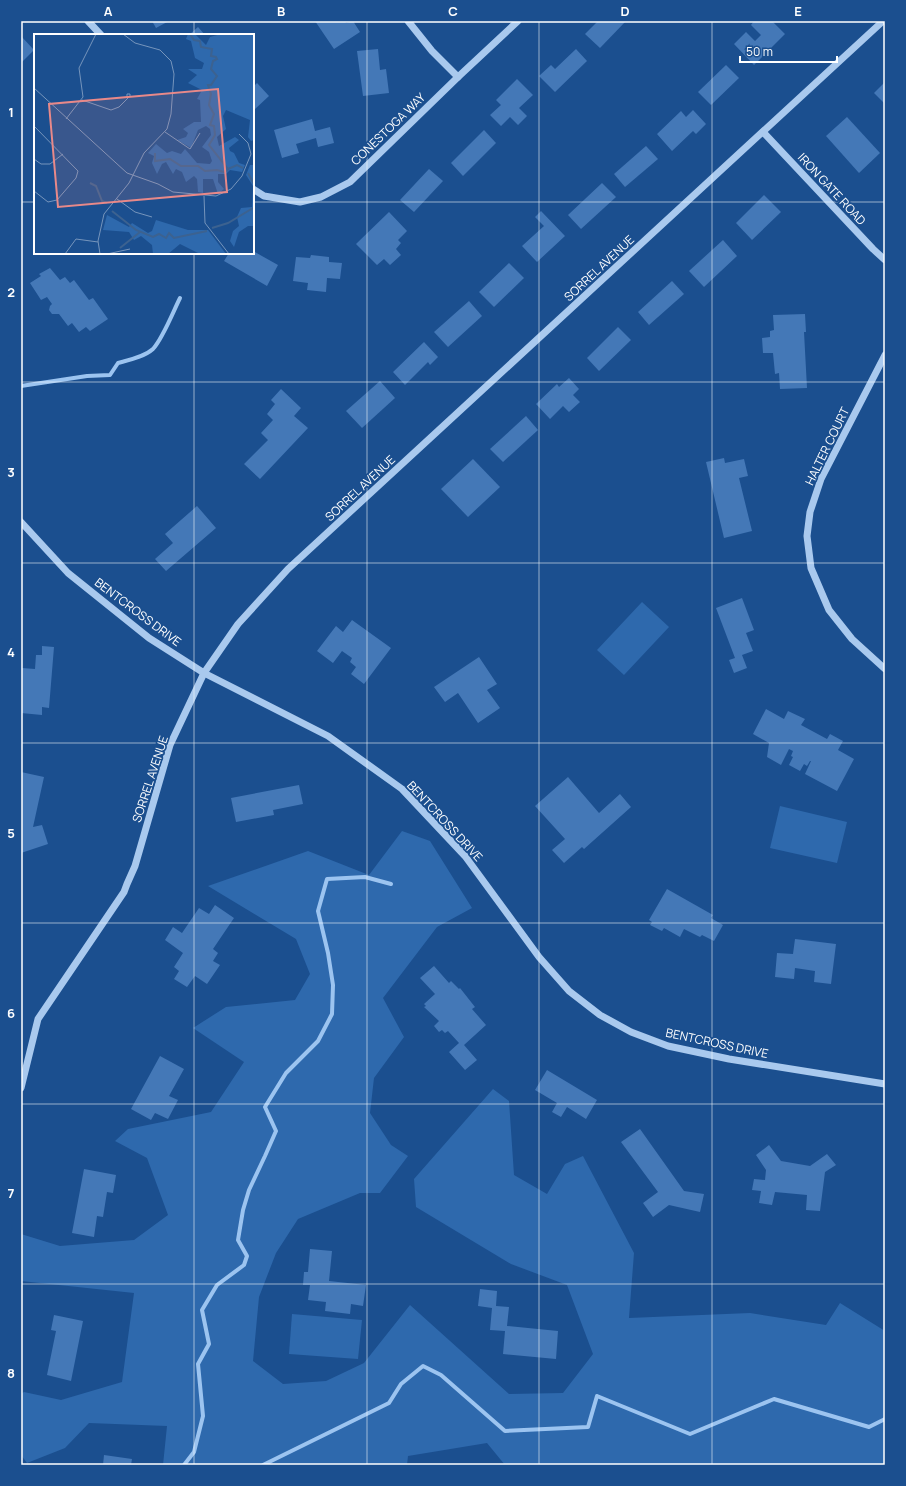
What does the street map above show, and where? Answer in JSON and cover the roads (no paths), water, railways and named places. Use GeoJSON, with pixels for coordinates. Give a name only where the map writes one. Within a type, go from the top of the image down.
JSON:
{"type":"FeatureCollection","features":[{"type":"Feature","properties":{"kind":"street"},"geometry":{"type":"LineString","coordinates":[[88,21],[100,34]]}},
{"type":"Feature","properties":{"kind":"street"},"geometry":{"type":"LineString","coordinates":[[408,21],[432,51],[458,77]]}},
{"type":"Feature","properties":{"kind":"street","name":"CONESTOGA WAY"},"geometry":{"type":"LineString","coordinates":[[254,190],[264,196],[300,202],[321,197],[350,182],[518,21]]}},
{"type":"Feature","properties":{"kind":"street","name":"SORREL AVENUE"},"geometry":{"type":"LineString","coordinates":[[21,1088],[38,1019],[126,888],[135,866],[170,745],[204,672],[238,624],[288,569],[883,21]]}},
{"type":"Feature","properties":{"kind":"street","name":"IRON GATE ROAD"},"geometry":{"type":"LineString","coordinates":[[763,132],[885,260]]}},
{"type":"Feature","properties":{"kind":"street","name":"HALTER COURT"},"geometry":{"type":"LineString","coordinates":[[885,355],[821,478],[810,512],[807,536],[811,568],[829,610],[852,639],[885,669]]}},
{"type":"Feature","properties":{"kind":"street","name":"BENTCROSS DRIVE"},"geometry":{"type":"LineString","coordinates":[[21,522],[68,573],[149,638],[204,672],[328,736],[402,789],[465,856],[539,958],[569,991],[600,1016],[631,1032],[668,1046],[735,1060],[885,1084]]}},
{"type":"Feature","properties":{"kind":"waterway"},"geometry":{"type":"LineString","coordinates":[[21,386],[87,376],[110,375],[118,363],[141,356],[153,349],[164,332],[180,298]]}},
{"type":"Feature","properties":{"kind":"waterway"},"geometry":{"type":"LineString","coordinates":[[184,1465],[194,1452],[203,1416],[198,1364],[209,1344],[202,1310],[217,1285],[244,1265],[247,1256],[238,1240],[243,1210],[249,1190],[276,1131],[265,1107],[286,1073],[318,1041],[332,1014],[333,985],[328,953],[318,911],[327,879],[365,877],[391,884]]}},
{"type":"Feature","properties":{"kind":"waterway"},"geometry":{"type":"LineString","coordinates":[[263,1465],[389,1403],[401,1384],[423,1366],[441,1375],[505,1431],[588,1427],[597,1396],[690,1434],[774,1399],[869,1427],[885,1419]]}}]}
